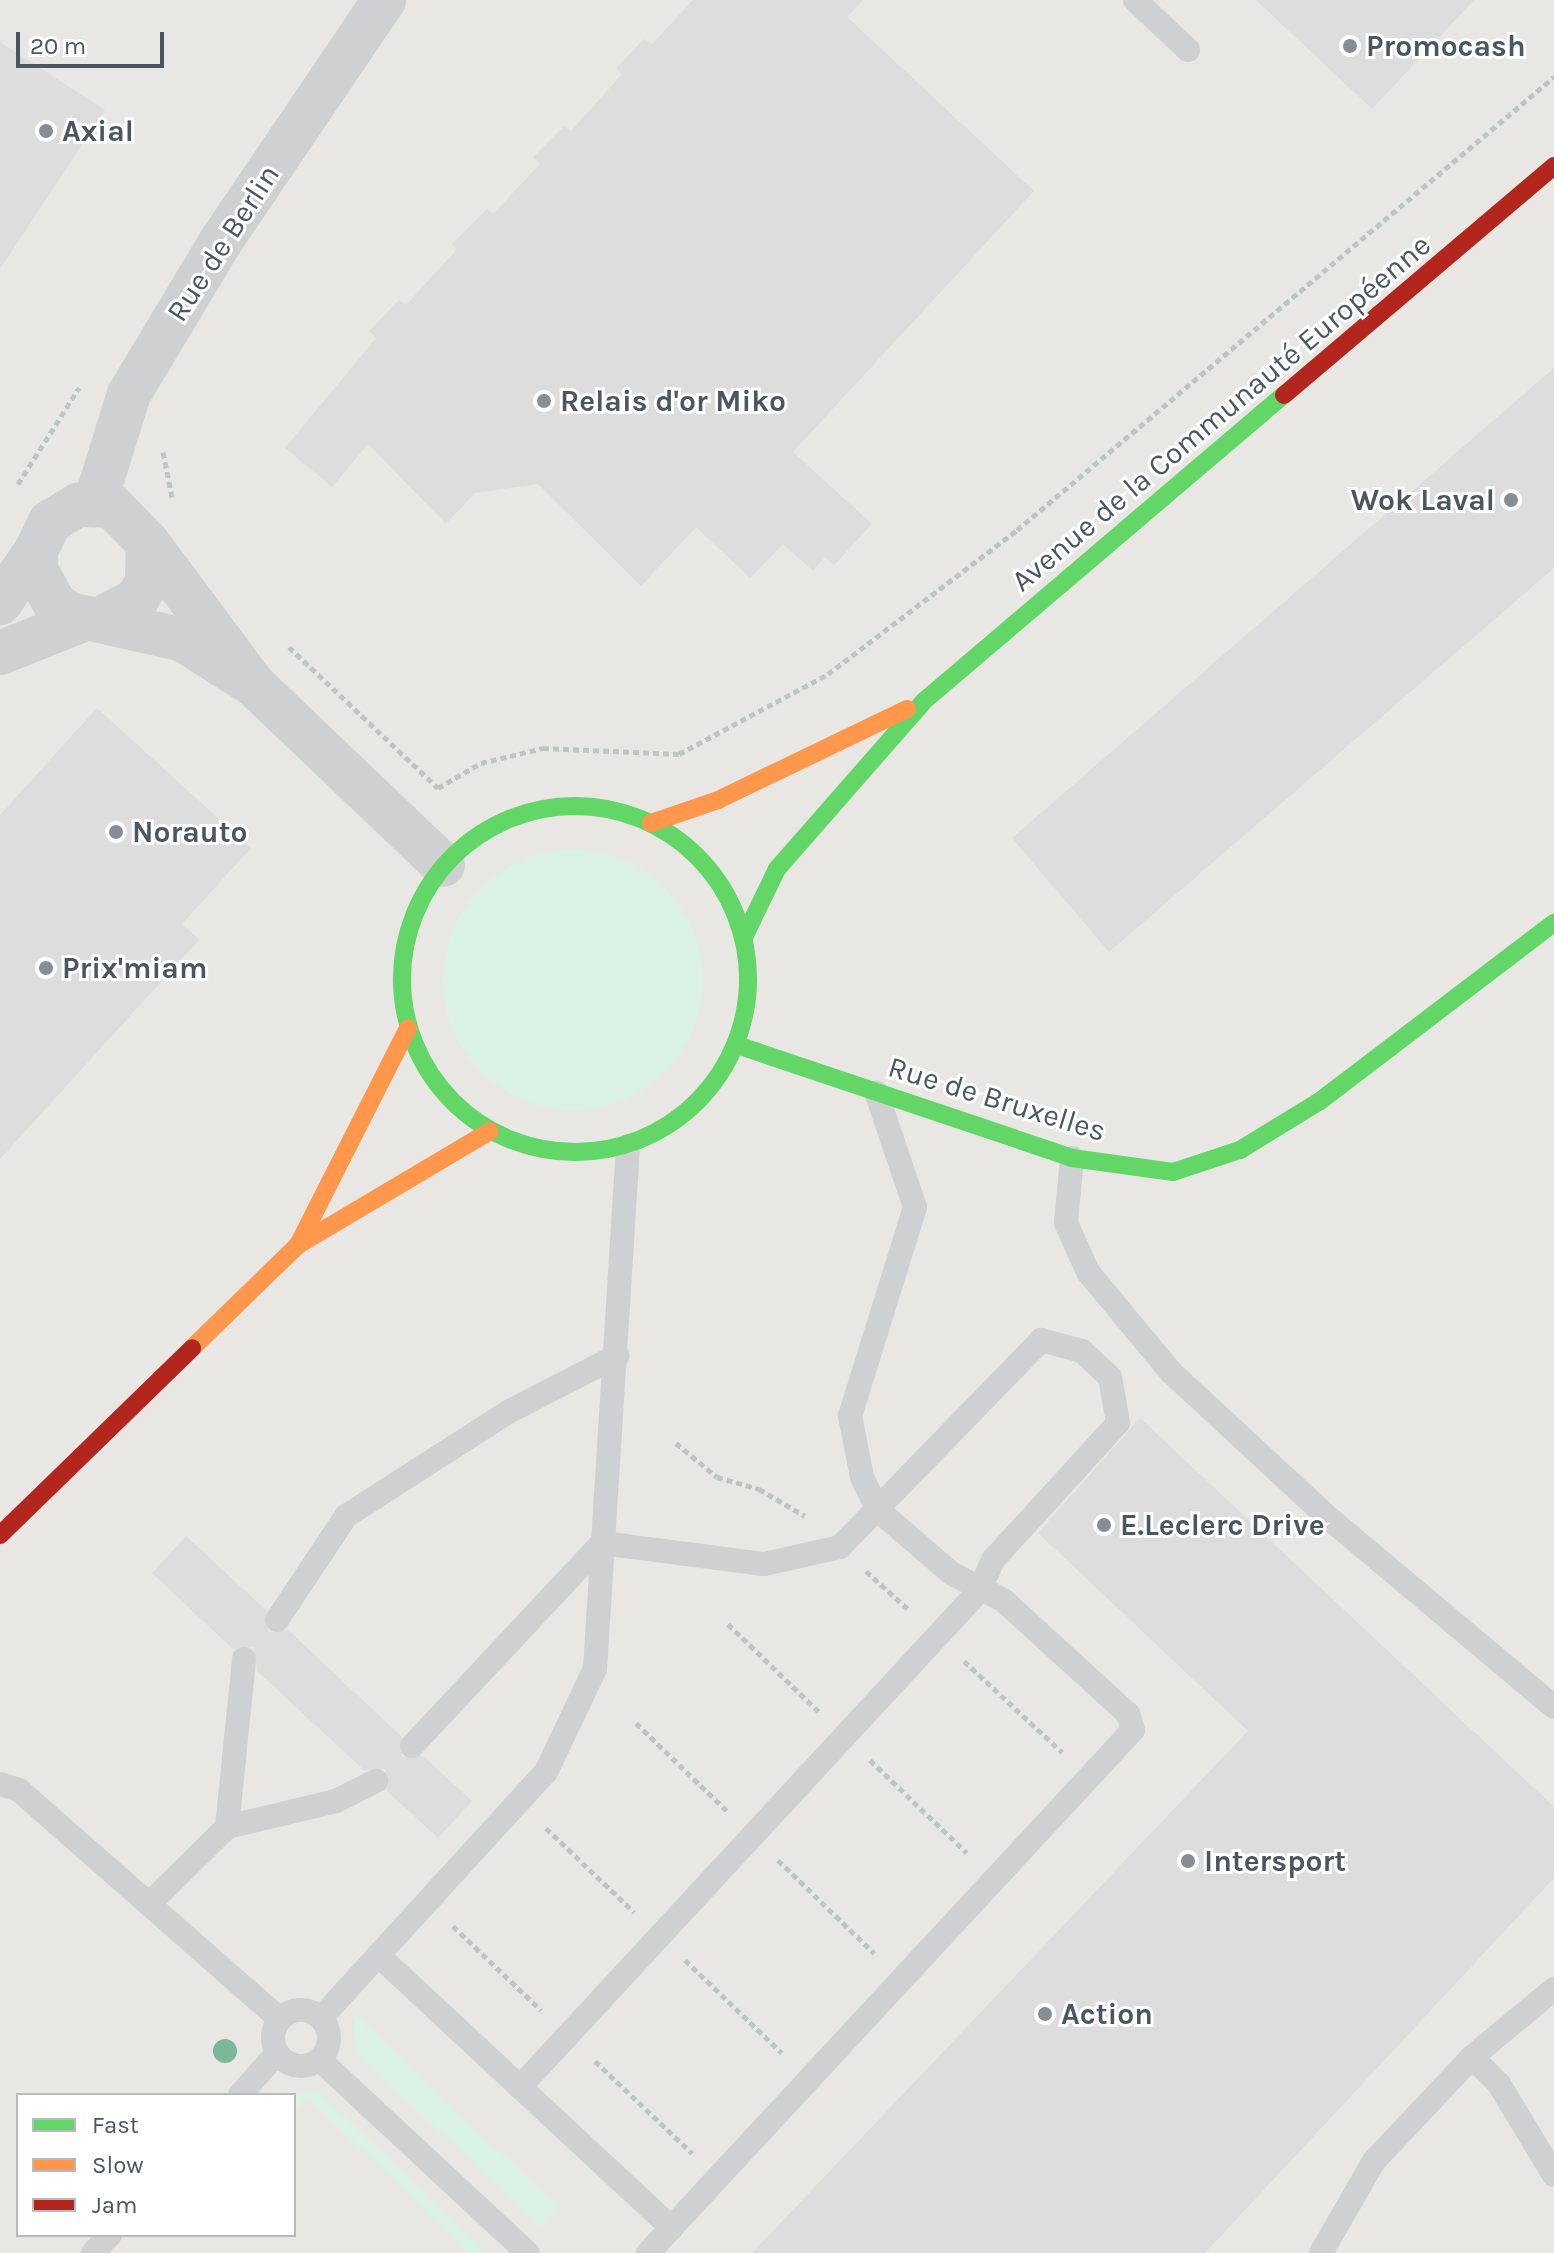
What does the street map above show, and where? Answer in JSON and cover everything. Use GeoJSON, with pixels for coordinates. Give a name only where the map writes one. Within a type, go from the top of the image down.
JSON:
{"type":"FeatureCollection","features":[{"type":"Feature","properties":{"kind":"street","name":"Rue de Berlin"},"geometry":{"type":"LineString","coordinates":[[95,503],[129,394],[384,0]]}},
{"type":"Feature","properties":{"kind":"street","name":"Avenue de la Communauté Européenne"},"geometry":{"type":"LineString","coordinates":[[744,937],[777,869],[924,701],[1554,166]]}},
{"type":"Feature","properties":{"kind":"street"},"geometry":{"type":"LineString","coordinates":[[0,603],[36,551],[50,522],[95,503],[127,515],[254,685],[443,865]]}},
{"type":"Feature","properties":{"kind":"street"},"geometry":{"type":"LineString","coordinates":[[0,653],[137,599],[149,572],[148,543]]}},
{"type":"Feature","properties":{"kind":"street"},"geometry":{"type":"LineString","coordinates":[[36,551],[42,588],[69,614],[183,640],[254,685]]}},
{"type":"Feature","properties":{"kind":"street","name":"Avenue de la Communauté Européenne"},"geometry":{"type":"LineString","coordinates":[[651,823],[718,800],[924,701]]}},
{"type":"Feature","properties":{"kind":"street"},"geometry":{"type":"LineString","coordinates":[[596,806],[651,823],[710,870],[744,937],[749,992],[737,1045],[711,1089],[674,1124],[628,1146],[581,1154],[534,1148],[490,1131],[454,1105],[426,1070],[408,1028],[401,986],[405,942],[443,865],[486,829],[539,809],[596,806]]}},
{"type":"Feature","properties":{"kind":"street","name":"Rue de Bruxelles"},"geometry":{"type":"LineString","coordinates":[[737,1045],[1072,1158],[1173,1172],[1240,1150],[1320,1101],[1554,923]]}},
{"type":"Feature","properties":{"kind":"street"},"geometry":{"type":"LineString","coordinates":[[298,1245],[408,1028]]}},
{"type":"Feature","properties":{"kind":"street"},"geometry":{"type":"LineString","coordinates":[[0,1535],[298,1245],[490,1131]]}},
{"type":"Feature","properties":{"kind":"lane"},"geometry":{"type":"LineString","coordinates":[[1135,0],[1188,50]]}},
{"type":"Feature","properties":{"kind":"lane"},"geometry":{"type":"LineString","coordinates":[[648,2253],[1126,1745],[1133,1730],[1128,1714],[1003,1600],[979,1591],[878,1510],[851,1442],[850,1416],[915,1207],[876,1092]]}},
{"type":"Feature","properties":{"kind":"lane"},"geometry":{"type":"LineString","coordinates":[[321,2018],[565,1743],[595,1669],[628,1146]]}},
{"type":"Feature","properties":{"kind":"lane"},"geometry":{"type":"LineString","coordinates":[[1072,1158],[1066,1223],[1088,1272],[1172,1373],[1324,1514],[1554,1707]]}},
{"type":"Feature","properties":{"kind":"lane"},"geometry":{"type":"LineString","coordinates":[[520,2087],[979,1591],[993,1560],[1118,1423],[1110,1377],[1082,1351],[1041,1340],[840,1547],[764,1564],[602,1543]]}},
{"type":"Feature","properties":{"kind":"lane"},"geometry":{"type":"LineString","coordinates":[[277,1620],[346,1516],[508,1412],[617,1356]]}},
{"type":"Feature","properties":{"kind":"lane"},"geometry":{"type":"LineString","coordinates":[[412,1746],[602,1543]]}},
{"type":"Feature","properties":{"kind":"lane"},"geometry":{"type":"LineString","coordinates":[[227,1827],[244,1659]]}},
{"type":"Feature","properties":{"kind":"lane"},"geometry":{"type":"LineString","coordinates":[[150,1903],[227,1827],[336,1801],[376,1781]]}},
{"type":"Feature","properties":{"kind":"lane"},"geometry":{"type":"LineString","coordinates":[[0,1784],[19,1790],[280,2019]]}},
{"type":"Feature","properties":{"kind":"lane"},"geometry":{"type":"LineString","coordinates":[[378,1955],[672,2228]]}},
{"type":"Feature","properties":{"kind":"lane"},"geometry":{"type":"LineString","coordinates":[[1321,2253],[1374,2161],[1472,2057],[1554,1989]]}},
{"type":"Feature","properties":{"kind":"lane"},"geometry":{"type":"LineString","coordinates":[[305,2010],[321,2018],[329,2043],[320,2060],[292,2065],[277,2053],[273,2035],[280,2019],[305,2010]]}},
{"type":"Feature","properties":{"kind":"lane"},"geometry":{"type":"LineString","coordinates":[[242,2093],[277,2053]]}},
{"type":"Feature","properties":{"kind":"lane"},"geometry":{"type":"LineString","coordinates":[[1472,2057],[1499,2084],[1554,2175]]}},
{"type":"Feature","properties":{"kind":"lane"},"geometry":{"type":"LineString","coordinates":[[320,2060],[528,2253]]}},
{"type":"Feature","properties":{"kind":"lane"},"geometry":{"type":"LineString","coordinates":[[93,2253],[108,2237]]}},
{"type":"Feature","properties":{"kind":"path"},"geometry":{"type":"LineString","coordinates":[[280,639],[438,788],[481,763],[543,748],[679,754],[828,674],[1017,530],[1554,77]]}},
{"type":"Feature","properties":{"kind":"path"},"geometry":{"type":"LineString","coordinates":[[168,439],[163,452],[175,509]]}},
{"type":"Feature","properties":{"kind":"path"},"geometry":{"type":"LineString","coordinates":[[676,1443],[717,1477],[791,1504],[1092,1781]]}},
{"type":"Feature","properties":{"kind":"shaded area"},"geometry":{"type":"Polygon","coordinates":[[[0,0],[1554,0],[1554,2253],[0,2253],[0,0]]]}},
{"type":"Feature","properties":{"kind":"green space"},"geometry":{"type":"Polygon","coordinates":[[[560,850],[586,850],[623,859],[656,879],[674,897],[694,930],[701,955],[701,1005],[694,1030],[674,1063],[656,1081],[611,1105],[586,1110],[560,1110],[523,1101],[490,1081],[472,1063],[448,1018],[443,993],[443,967],[452,930],[472,897],[490,879],[535,855],[560,850]]]}},
{"type":"Feature","properties":{"kind":"green space"},"geometry":{"type":"Polygon","coordinates":[[[353,2013],[559,2208],[541,2227],[356,2053],[353,2013]]]}},
{"type":"Feature","properties":{"kind":"green space"},"geometry":{"type":"Polygon","coordinates":[[[319,2092],[486,2253],[469,2253],[307,2097],[296,2109],[296,2094],[319,2092]]]}},
{"type":"Feature","properties":{"kind":"building"},"geometry":{"type":"Polygon","coordinates":[[[693,0],[863,0],[847,17],[1034,191],[793,452],[872,524],[834,565],[825,557],[813,571],[783,544],[750,578],[696,527],[641,586],[538,484],[475,493],[446,524],[368,444],[332,487],[285,448],[376,338],[369,331],[399,300],[406,305],[457,249],[452,244],[487,209],[493,214],[540,164],[533,157],[564,126],[571,131],[622,74],[616,68],[644,39],[652,44],[693,0]]]}},
{"type":"Feature","properties":{"kind":"building","name":"Promocash"},"geometry":{"type":"Polygon","coordinates":[[[1256,0],[1474,0],[1372,109],[1256,0]]]}},
{"type":"Feature","properties":{"kind":"building","name":"Axial"},"geometry":{"type":"Polygon","coordinates":[[[0,42],[105,110],[0,269],[0,42]]]}},
{"type":"Feature","properties":{"kind":"building"},"geometry":{"type":"Polygon","coordinates":[[[1554,368],[1554,568],[1109,952],[1012,838],[1554,368]]]}},
{"type":"Feature","properties":{"kind":"building","name":"Norauto"},"geometry":{"type":"Polygon","coordinates":[[[97,708],[251,848],[182,924],[199,940],[0,1159],[0,815],[97,708]]]}},
{"type":"Feature","properties":{"kind":"building"},"geometry":{"type":"Polygon","coordinates":[[[1140,1418],[1554,1807],[1554,1878],[1205,2253],[752,2253],[1248,1731],[1038,1533],[1140,1418]]]}},
{"type":"Feature","properties":{"kind":"building"},"geometry":{"type":"Polygon","coordinates":[[[186,1536],[266,1610],[268,1632],[288,1630],[401,1736],[402,1757],[423,1756],[472,1801],[438,1838],[387,1791],[385,1769],[364,1770],[258,1672],[253,1647],[233,1649],[152,1573],[186,1536]]]}},
{"type":"Feature","properties":{"kind":"traffic: fast"},"geometry":{"type":"LineString","coordinates":[[744,937],[777,869],[924,701],[1284,395]]}},
{"type":"Feature","properties":{"kind":"traffic: fast"},"geometry":{"type":"LineString","coordinates":[[575,806],[609,809],[657,826],[685,845],[709,869],[728,897],[741,929],[748,979],[745,1013],[728,1061],[709,1089],[685,1113],[657,1132],[625,1145],[575,1152],[541,1149],[493,1132],[465,1113],[441,1089],[422,1061],[409,1029],[402,979],[405,945],[422,897],[441,869],[465,845],[493,826],[525,813],[575,806]]}},
{"type":"Feature","properties":{"kind":"traffic: fast"},"geometry":{"type":"LineString","coordinates":[[737,1045],[1072,1158],[1173,1172],[1240,1150],[1320,1101],[1554,923]]}},
{"type":"Feature","properties":{"kind":"traffic: slow"},"geometry":{"type":"LineString","coordinates":[[651,823],[718,800],[907,709]]}},
{"type":"Feature","properties":{"kind":"traffic: slow"},"geometry":{"type":"LineString","coordinates":[[298,1245],[408,1028]]}},
{"type":"Feature","properties":{"kind":"traffic: slow"},"geometry":{"type":"LineString","coordinates":[[192,1348],[298,1245],[490,1131]]}},
{"type":"Feature","properties":{"kind":"traffic: jam"},"geometry":{"type":"LineString","coordinates":[[1284,395],[1554,166]]}},
{"type":"Feature","properties":{"kind":"traffic: jam"},"geometry":{"type":"LineString","coordinates":[[0,1535],[192,1348]]}},
{"type":"Feature","properties":{"kind":"place","name":"Promocash"},"geometry":{"type":"Point","coordinates":[1350,46]}},
{"type":"Feature","properties":{"kind":"place","name":"Axial"},"geometry":{"type":"Point","coordinates":[46,131]}},
{"type":"Feature","properties":{"kind":"place","name":"Relais d'or Miko"},"geometry":{"type":"Point","coordinates":[544,401]}},
{"type":"Feature","properties":{"kind":"place","name":"Wok Laval"},"geometry":{"type":"Point","coordinates":[1511,500]}},
{"type":"Feature","properties":{"kind":"place","name":"Norauto"},"geometry":{"type":"Point","coordinates":[116,832]}},
{"type":"Feature","properties":{"kind":"place","name":"Prix'miam"},"geometry":{"type":"Point","coordinates":[46,968]}},
{"type":"Feature","properties":{"kind":"place","name":"E.Leclerc Drive"},"geometry":{"type":"Point","coordinates":[1104,1525]}},
{"type":"Feature","properties":{"kind":"place","name":"Intersport"},"geometry":{"type":"Point","coordinates":[1188,1861]}},
{"type":"Feature","properties":{"kind":"place","name":"Action"},"geometry":{"type":"Point","coordinates":[1045,2014]}}]}
